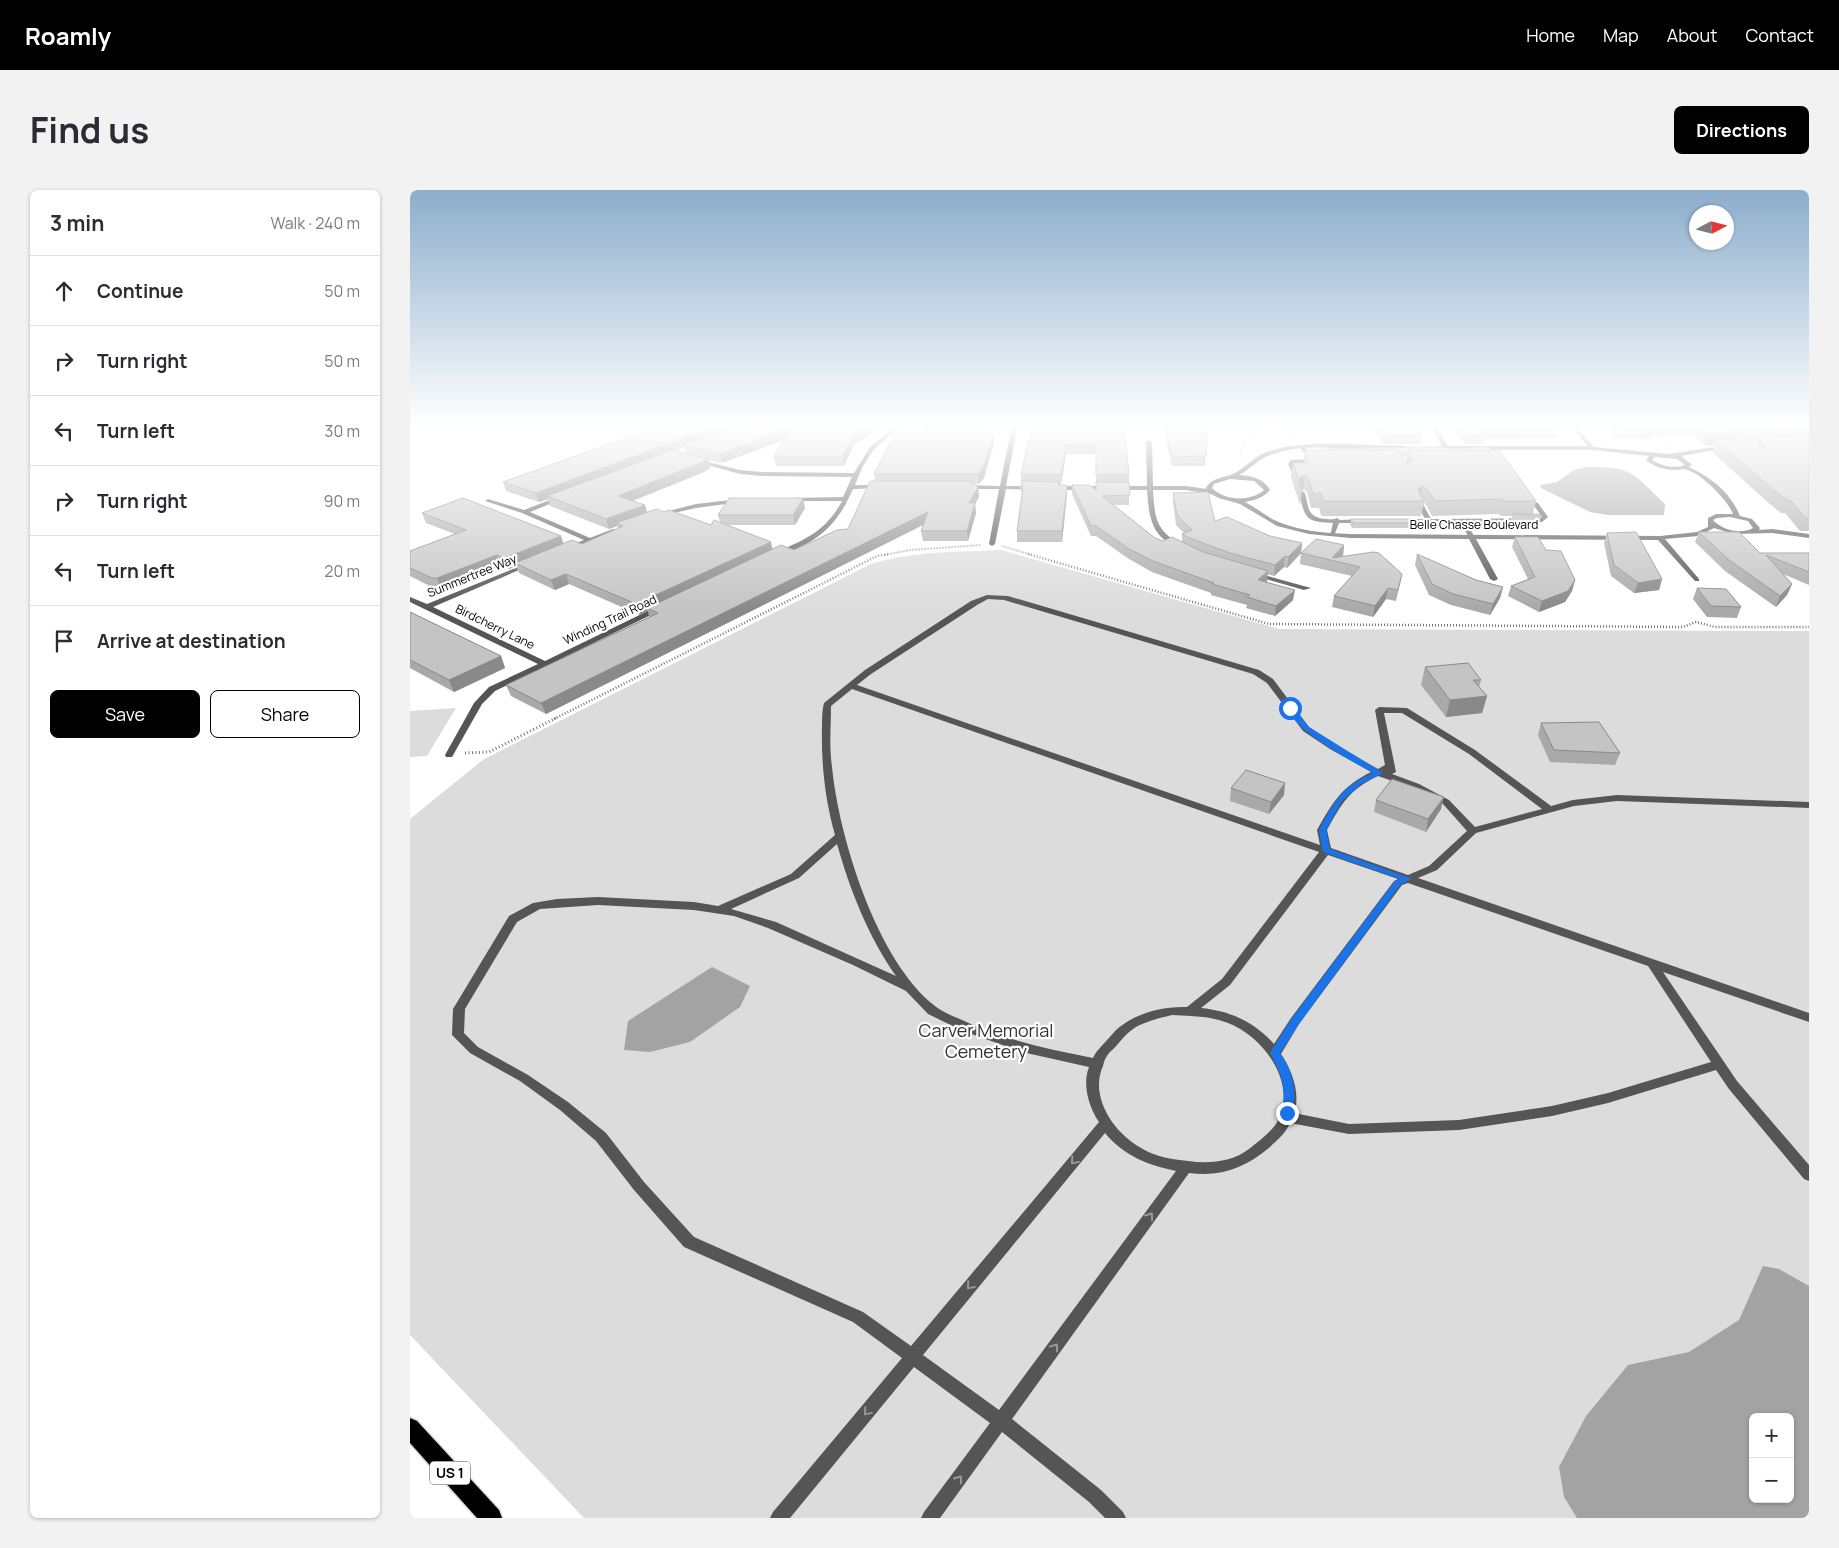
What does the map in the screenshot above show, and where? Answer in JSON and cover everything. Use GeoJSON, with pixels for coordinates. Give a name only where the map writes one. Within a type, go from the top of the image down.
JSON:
{"type":"FeatureCollection","features":[{"type":"Feature","properties":{"kind":"main road","name":"US 1"},"geometry":{"type":"LineString","coordinates":[[410,1428],[490,1518]]}},
{"type":"Feature","properties":{"kind":"street","name":"Belle Chasse Boulevard"},"geometry":{"type":"LineString","coordinates":[[956,487],[1186,488],[1199,486]]}},
{"type":"Feature","properties":{"kind":"street"},"geometry":{"type":"LineString","coordinates":[[1211,486],[1212,492]]}},
{"type":"Feature","properties":{"kind":"street"},"geometry":{"type":"LineString","coordinates":[[1250,505],[1256,498],[1264,495],[1267,487],[1265,486]]}},
{"type":"Feature","properties":{"kind":"street","name":"Belle Chasse Boulevard"},"geometry":{"type":"LineString","coordinates":[[1713,486],[1732,504],[1737,516]]}},
{"type":"Feature","properties":{"kind":"street"},"geometry":{"type":"LineString","coordinates":[[772,556],[807,540],[829,526],[851,487],[889,487]]}},
{"type":"Feature","properties":{"kind":"street"},"geometry":{"type":"LineString","coordinates":[[992,544],[1003,488]]}},
{"type":"Feature","properties":{"kind":"street"},"geometry":{"type":"LineString","coordinates":[[1150,488],[1158,530],[1169,540],[1190,551]]}},
{"type":"Feature","properties":{"kind":"street","name":"Belle Chasse Boulevard"},"geometry":{"type":"LineString","coordinates":[[1186,488],[1212,492],[1250,505],[1277,523],[1307,532],[1332,535],[1660,538],[1704,532],[1772,531],[1809,536]]}},
{"type":"Feature","properties":{"kind":"street"},"geometry":{"type":"LineString","coordinates":[[1302,494],[1311,518],[1374,521]]}},
{"type":"Feature","properties":{"kind":"street"},"geometry":{"type":"LineString","coordinates":[[524,512],[568,495]]}},
{"type":"Feature","properties":{"kind":"street","name":"Belle Chasse Boulevard"},"geometry":{"type":"LineString","coordinates":[[1232,499],[1256,498]]}},
{"type":"Feature","properties":{"kind":"street"},"geometry":{"type":"LineString","coordinates":[[785,499],[845,499]]}},
{"type":"Feature","properties":{"kind":"street"},"geometry":{"type":"LineString","coordinates":[[488,500],[524,512],[590,540]]}},
{"type":"Feature","properties":{"kind":"street"},"geometry":{"type":"LineString","coordinates":[[653,516],[696,506],[749,500]]}},
{"type":"Feature","properties":{"kind":"street"},"geometry":{"type":"LineString","coordinates":[[1420,504],[1429,521]]}},
{"type":"Feature","properties":{"kind":"street"},"geometry":{"type":"LineString","coordinates":[[1392,521],[1542,520],[1545,518],[1536,504]]}},
{"type":"Feature","properties":{"kind":"street","name":"Belle Chasse Boulevard"},"geometry":{"type":"LineString","coordinates":[[1735,532],[1722,529],[1711,522],[1712,517],[1737,516],[1772,531]]}},
{"type":"Feature","properties":{"kind":"street"},"geometry":{"type":"LineString","coordinates":[[1332,535],[1337,520]]}},
{"type":"Feature","properties":{"kind":"street"},"geometry":{"type":"LineString","coordinates":[[1462,521],[1494,580]]}},
{"type":"Feature","properties":{"kind":"street"},"geometry":{"type":"LineString","coordinates":[[1704,532],[1711,528],[1711,522]]}},
{"type":"Feature","properties":{"kind":"street"},"geometry":{"type":"LineString","coordinates":[[1752,532],[1757,528],[1754,523]]}},
{"type":"Feature","properties":{"kind":"street"},"geometry":{"type":"LineString","coordinates":[[563,551],[622,528]]}},
{"type":"Feature","properties":{"kind":"street"},"geometry":{"type":"LineString","coordinates":[[1660,538],[1697,580]]}},
{"type":"Feature","properties":{"kind":"street","name":"Summertree Way"},"geometry":{"type":"LineString","coordinates":[[427,607],[536,562]]}},
{"type":"Feature","properties":{"kind":"street"},"geometry":{"type":"LineString","coordinates":[[1249,573],[1307,588]]}},
{"type":"Feature","properties":{"kind":"street"},"geometry":{"type":"LineString","coordinates":[[1098,1064],[1044,1053],[972,1031],[930,1010],[902,979],[874,927],[852,877],[840,836],[827,766],[827,705],[850,685],[974,603],[995,596],[1256,672],[1270,681],[1306,729],[1379,773],[1416,786],[1446,802],[1473,831]]}},
{"type":"Feature","properties":{"kind":"street","name":"Birdcherry Lane"},"geometry":{"type":"LineString","coordinates":[[410,599],[543,663]]}},
{"type":"Feature","properties":{"kind":"street","name":"Winding Trail Road"},"geometry":{"type":"LineString","coordinates":[[449,755],[478,703],[492,689],[543,663],[666,606]]}},
{"type":"Feature","properties":{"kind":"street"},"geometry":{"type":"LineString","coordinates":[[850,685],[1809,1018]]}},
{"type":"Feature","properties":{"kind":"street"},"geometry":{"type":"LineString","coordinates":[[1391,777],[1379,710],[1404,710],[1472,752],[1548,809]]}},
{"type":"Feature","properties":{"kind":"street"},"geometry":{"type":"LineString","coordinates":[[1189,1012],[1226,982],[1326,850],[1322,830],[1339,800],[1358,782],[1390,766]]}},
{"type":"Feature","properties":{"kind":"street"},"geometry":{"type":"LineString","coordinates":[[1275,1053],[1295,1021],[1398,882],[1433,868],[1473,831],[1573,803],[1617,798],[1809,805]]}},
{"type":"Feature","properties":{"kind":"street"},"geometry":{"type":"LineString","coordinates":[[718,910],[795,876],[840,836]]}},
{"type":"Feature","properties":{"kind":"street"},"geometry":{"type":"LineString","coordinates":[[912,989],[857,962],[772,926],[718,910],[694,906],[598,901],[557,903],[537,906],[513,919],[459,1009],[458,1035],[474,1050],[524,1078],[564,1106],[601,1137],[639,1186],[689,1242],[858,1317],[1001,1421],[1095,1496],[1117,1518]]}},
{"type":"Feature","properties":{"kind":"street"},"geometry":{"type":"LineString","coordinates":[[1652,964],[1738,1092],[1809,1175]]}},
{"type":"Feature","properties":{"kind":"street"},"geometry":{"type":"LineString","coordinates":[[1172,1011],[1209,1012],[1241,1024],[1267,1042],[1275,1053],[1283,1065],[1290,1092],[1286,1116],[1277,1133],[1246,1158],[1226,1166],[1194,1169],[1149,1159],[1122,1143],[1105,1124],[1095,1102],[1093,1078],[1100,1056],[1125,1028],[1150,1016],[1172,1011]]}},
{"type":"Feature","properties":{"kind":"street"},"geometry":{"type":"LineString","coordinates":[[1286,1116],[1349,1129],[1458,1125],[1552,1111],[1608,1098],[1719,1064]]}},
{"type":"Feature","properties":{"kind":"street"},"geometry":{"type":"LineString","coordinates":[[779,1518],[1105,1124]]}},
{"type":"Feature","properties":{"kind":"street"},"geometry":{"type":"LineString","coordinates":[[930,1518],[1186,1167]]}},
{"type":"Feature","properties":{"kind":"green space","name":"Carver Memorial Cemetery"},"geometry":{"type":"Polygon","coordinates":[[[1001,550],[1279,629],[1809,631],[1809,1518],[584,1518],[410,1335],[410,819],[484,759],[871,564],[919,554],[1001,550]]]}},
{"type":"Feature","properties":{"kind":"green space"},"geometry":{"type":"Polygon","coordinates":[[[456,708],[427,756],[410,757],[410,711],[456,708]]]}},
{"type":"Feature","properties":{"kind":"shaded area"},"geometry":{"type":"Polygon","coordinates":[[[1540,486],[1646,486],[1665,504],[1664,515],[1608,515],[1590,512],[1540,486]]]}},
{"type":"Feature","properties":{"kind":"shaded area"},"geometry":{"type":"Polygon","coordinates":[[[712,967],[750,986],[740,1007],[690,1042],[650,1052],[624,1050],[628,1021],[712,967]]]}},
{"type":"Feature","properties":{"kind":"shaded area"},"geometry":{"type":"Polygon","coordinates":[[[1763,1266],[1779,1269],[1809,1286],[1809,1518],[1577,1518],[1564,1497],[1559,1467],[1586,1416],[1628,1365],[1689,1352],[1739,1320],[1763,1266]]]}},
{"type":"Feature","properties":{"kind":"building"},"geometry":{"type":"Polygon","coordinates":[[[515,486],[555,486],[536,493],[515,486]]]}},
{"type":"Feature","properties":{"kind":"building"},"geometry":{"type":"Polygon","coordinates":[[[574,486],[643,486],[618,496],[645,505],[606,519],[547,496],[574,486]]]}},
{"type":"Feature","properties":{"kind":"building"},"geometry":{"type":"Polygon","coordinates":[[[868,486],[978,487],[969,503],[975,503],[967,531],[921,531],[928,512],[541,703],[506,685],[658,613],[647,608],[781,545],[794,550],[837,530],[848,529],[868,486]]]}},
{"type":"Feature","properties":{"kind":"building"},"geometry":{"type":"Polygon","coordinates":[[[1022,486],[1067,486],[1062,531],[1017,531],[1022,486]]]}},
{"type":"Feature","properties":{"kind":"building"},"geometry":{"type":"Polygon","coordinates":[[[1072,486],[1090,486],[1096,490],[1096,486],[1129,486],[1130,495],[1102,496],[1155,538],[1163,541],[1172,537],[1203,552],[1268,571],[1258,580],[1295,590],[1276,606],[1247,597],[1250,595],[1212,584],[1214,583],[1153,561],[1129,549],[1096,526],[1091,526],[1072,486]]]}},
{"type":"Feature","properties":{"kind":"building"},"geometry":{"type":"Polygon","coordinates":[[[1311,486],[1525,486],[1536,501],[1504,501],[1502,499],[1435,501],[1427,489],[1422,486],[1418,490],[1424,501],[1323,501],[1321,493],[1313,493],[1311,486]]]}},
{"type":"Feature","properties":{"kind":"building"},"geometry":{"type":"Polygon","coordinates":[[[1769,486],[1809,486],[1809,518],[1805,518],[1790,500],[1769,486]]]}},
{"type":"Feature","properties":{"kind":"building"},"geometry":{"type":"Polygon","coordinates":[[[1208,492],[1215,521],[1227,517],[1270,536],[1302,543],[1288,557],[1285,556],[1275,565],[1230,553],[1187,537],[1182,534],[1192,530],[1177,515],[1173,493],[1208,492]]]}},
{"type":"Feature","properties":{"kind":"building"},"geometry":{"type":"Polygon","coordinates":[[[463,498],[561,536],[505,558],[497,555],[437,578],[432,578],[410,568],[410,551],[466,530],[422,513],[463,498]]]}},
{"type":"Feature","properties":{"kind":"building"},"geometry":{"type":"Polygon","coordinates":[[[729,498],[803,498],[793,515],[718,515],[729,498]]]}},
{"type":"Feature","properties":{"kind":"building"},"geometry":{"type":"Polygon","coordinates":[[[657,509],[664,512],[669,510],[711,525],[714,520],[771,542],[636,604],[566,574],[551,580],[515,563],[572,540],[582,544],[623,526],[616,523],[657,509]]]}},
{"type":"Feature","properties":{"kind":"building"},"geometry":{"type":"Polygon","coordinates":[[[1513,514],[1540,514],[1541,516],[1513,514]]]}},
{"type":"Feature","properties":{"kind":"building"},"geometry":{"type":"Polygon","coordinates":[[[1351,519],[1412,519],[1414,523],[1353,523],[1351,519]]]}},
{"type":"Feature","properties":{"kind":"building"},"geometry":{"type":"Polygon","coordinates":[[[1636,532],[1662,579],[1638,583],[1614,565],[1607,533],[1636,532]]]}},
{"type":"Feature","properties":{"kind":"building"},"geometry":{"type":"Polygon","coordinates":[[[1699,532],[1739,532],[1760,553],[1809,553],[1809,572],[1766,555],[1792,584],[1780,596],[1729,560],[1699,532]]]}},
{"type":"Feature","properties":{"kind":"building"},"geometry":{"type":"Polygon","coordinates":[[[1515,537],[1538,537],[1546,550],[1561,551],[1575,580],[1568,591],[1542,601],[1511,586],[1535,577],[1515,537]]]}},
{"type":"Feature","properties":{"kind":"building"},"geometry":{"type":"Polygon","coordinates":[[[1316,539],[1344,545],[1332,558],[1373,552],[1379,553],[1402,574],[1398,590],[1388,588],[1375,606],[1334,596],[1360,567],[1301,553],[1316,539]]]}},
{"type":"Feature","properties":{"kind":"building"},"geometry":{"type":"Polygon","coordinates":[[[1417,554],[1476,580],[1503,587],[1493,604],[1453,594],[1432,584],[1417,554]]]}},
{"type":"Feature","properties":{"kind":"building"},"geometry":{"type":"Polygon","coordinates":[[[1697,588],[1726,589],[1741,607],[1711,606],[1697,588]]]}},
{"type":"Feature","properties":{"kind":"building"},"geometry":{"type":"Polygon","coordinates":[[[410,612],[501,656],[449,680],[410,660],[410,612]]]}},
{"type":"Feature","properties":{"kind":"building"},"geometry":{"type":"Polygon","coordinates":[[[1468,663],[1481,680],[1473,680],[1487,696],[1450,700],[1425,667],[1468,663]]]}},
{"type":"Feature","properties":{"kind":"building"},"geometry":{"type":"Polygon","coordinates":[[[1599,722],[1620,753],[1554,750],[1541,723],[1599,722]]]}},
{"type":"Feature","properties":{"kind":"building"},"geometry":{"type":"Polygon","coordinates":[[[1246,770],[1285,783],[1271,802],[1231,788],[1246,770]]]}},
{"type":"Feature","properties":{"kind":"building"},"geometry":{"type":"Polygon","coordinates":[[[1392,779],[1444,797],[1428,819],[1376,800],[1392,779]]]}},
{"type":"Feature","properties":{"kind":"route"},"geometry":{"type":"LineString","coordinates":[[1287,1113],[1290,1092],[1283,1065],[1275,1053],[1295,1021],[1398,882],[1408,879],[1326,850],[1322,830],[1339,800],[1358,782],[1379,773],[1306,729],[1290,708]]}}]}
